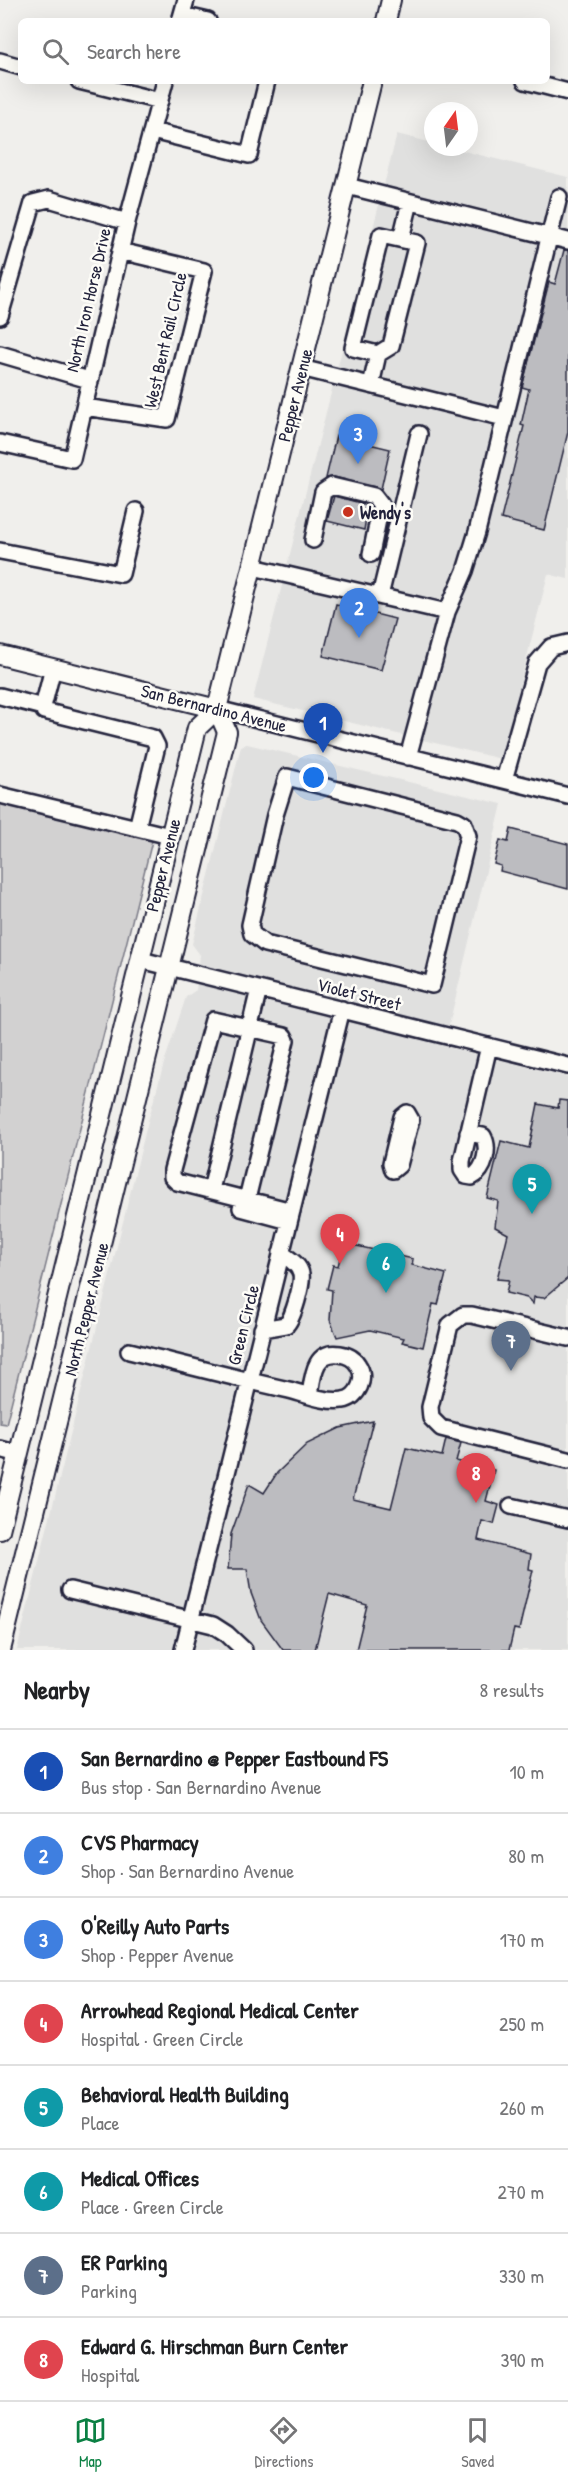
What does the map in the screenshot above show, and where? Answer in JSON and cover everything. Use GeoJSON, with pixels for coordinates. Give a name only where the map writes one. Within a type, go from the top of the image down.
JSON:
{"type":"FeatureCollection","features":[{"type":"Feature","properties":{"kind":"main road"},"geometry":{"type":"LineString","coordinates":[[387,18],[391,0]]}},
{"type":"Feature","properties":{"kind":"main road","name":"Pepper Avenue"},"geometry":{"type":"LineString","coordinates":[[141,960],[197,728],[218,709],[371,84]]}},
{"type":"Feature","properties":{"kind":"main road","name":"San Bernardino Avenue"},"geometry":{"type":"LineString","coordinates":[[0,655],[218,709]]}},
{"type":"Feature","properties":{"kind":"main road","name":"Pepper Avenue"},"geometry":{"type":"LineString","coordinates":[[170,967],[227,732],[218,709]]}},
{"type":"Feature","properties":{"kind":"main road","name":"North Pepper Avenue"},"geometry":{"type":"LineString","coordinates":[[0,1530],[141,960]]}},
{"type":"Feature","properties":{"kind":"main road","name":"North Pepper Avenue"},"geometry":{"type":"LineString","coordinates":[[1,1650],[170,967]]}},
{"type":"Feature","properties":{"kind":"street"},"geometry":{"type":"LineString","coordinates":[[183,12],[200,18]]}},
{"type":"Feature","properties":{"kind":"street"},"geometry":{"type":"LineString","coordinates":[[0,62],[18,66]]}},
{"type":"Feature","properties":{"kind":"street"},"geometry":{"type":"LineString","coordinates":[[91,84],[160,101]]}},
{"type":"Feature","properties":{"kind":"street","name":"North Iron Horse Drive"},"geometry":{"type":"LineString","coordinates":[[0,443],[72,459],[127,222],[164,84]]}},
{"type":"Feature","properties":{"kind":"street"},"geometry":{"type":"LineString","coordinates":[[152,131],[249,155],[266,84]]}},
{"type":"Feature","properties":{"kind":"street"},"geometry":{"type":"LineString","coordinates":[[537,84],[568,92]]}},
{"type":"Feature","properties":{"kind":"street"},"geometry":{"type":"LineString","coordinates":[[347,186],[568,241]]}},
{"type":"Feature","properties":{"kind":"street"},"geometry":{"type":"LineString","coordinates":[[408,756],[447,612],[465,571],[474,542],[559,197]]}},
{"type":"Feature","properties":{"kind":"street"},"geometry":{"type":"LineString","coordinates":[[0,316],[33,203],[49,199],[127,222]]}},
{"type":"Feature","properties":{"kind":"street"},"geometry":{"type":"LineString","coordinates":[[401,239],[410,202]]}},
{"type":"Feature","properties":{"kind":"street"},"geometry":{"type":"LineString","coordinates":[[381,234],[401,239],[417,243],[391,346],[378,354],[353,348],[381,234]]}},
{"type":"Feature","properties":{"kind":"street","name":"West Bent Rail Circle"},"geometry":{"type":"LineString","coordinates":[[84,407],[167,419],[204,271],[120,251]]}},
{"type":"Feature","properties":{"kind":"street"},"geometry":{"type":"LineString","coordinates":[[0,354],[89,380]]}},
{"type":"Feature","properties":{"kind":"street"},"geometry":{"type":"LineString","coordinates":[[371,385],[378,354]]}},
{"type":"Feature","properties":{"kind":"street"},"geometry":{"type":"LineString","coordinates":[[301,368],[504,418]]}},
{"type":"Feature","properties":{"kind":"street"},"geometry":{"type":"LineString","coordinates":[[380,596],[419,434]]}},
{"type":"Feature","properties":{"kind":"street"},"geometry":{"type":"LineString","coordinates":[[313,540],[323,492],[332,486],[374,496],[381,505],[371,554]]}},
{"type":"Feature","properties":{"kind":"street"},"geometry":{"type":"LineString","coordinates":[[0,550],[121,574],[136,511]]}},
{"type":"Feature","properties":{"kind":"street"},"geometry":{"type":"LineString","coordinates":[[253,567],[447,612]]}},
{"type":"Feature","properties":{"kind":"street"},"geometry":{"type":"LineString","coordinates":[[504,780],[537,663],[551,647],[568,644]]}},
{"type":"Feature","properties":{"kind":"street"},"geometry":{"type":"LineString","coordinates":[[43,707],[53,669]]}},
{"type":"Feature","properties":{"kind":"street"},"geometry":{"type":"LineString","coordinates":[[0,696],[43,707],[44,711],[153,738],[157,746],[137,828]]}},
{"type":"Feature","properties":{"kind":"street","name":"San Bernardino Avenue"},"geometry":{"type":"LineString","coordinates":[[218,709],[568,796]]}},
{"type":"Feature","properties":{"kind":"street"},"geometry":{"type":"LineString","coordinates":[[287,777],[366,796],[457,820],[464,824],[467,830],[468,836],[432,985],[265,944],[252,934],[250,925],[255,901],[287,777]]}},
{"type":"Feature","properties":{"kind":"street"},"geometry":{"type":"LineString","coordinates":[[0,795],[170,836]]}},
{"type":"Feature","properties":{"kind":"street","name":"Violet Street"},"geometry":{"type":"LineString","coordinates":[[141,960],[568,1066]]}},
{"type":"Feature","properties":{"kind":"street"},"geometry":{"type":"LineString","coordinates":[[212,1190],[260,989]]}},
{"type":"Feature","properties":{"kind":"street","name":"Green Circle"},"geometry":{"type":"LineString","coordinates":[[183,1650],[342,1009]]}},
{"type":"Feature","properties":{"kind":"street"},"geometry":{"type":"LineString","coordinates":[[247,1199],[286,1040],[284,1036],[213,1020],[172,1177],[177,1182],[247,1199],[291,1216]]}},
{"type":"Feature","properties":{"kind":"street"},"geometry":{"type":"LineString","coordinates":[[468,1133],[489,1046]]}},
{"type":"Feature","properties":{"kind":"street"},"geometry":{"type":"LineString","coordinates":[[168,1189],[291,1216]]}},
{"type":"Feature","properties":{"kind":"street"},"geometry":{"type":"LineString","coordinates":[[262,1329],[286,1325],[291,1320],[301,1273],[296,1263],[281,1253]]}},
{"type":"Feature","properties":{"kind":"street"},"geometry":{"type":"LineString","coordinates":[[568,1338],[472,1315],[463,1315],[450,1325],[430,1407],[431,1418],[441,1428],[568,1460]]}},
{"type":"Feature","properties":{"kind":"street"},"geometry":{"type":"LineString","coordinates":[[129,1351],[310,1395]]}},
{"type":"Feature","properties":{"kind":"street"},"geometry":{"type":"LineString","coordinates":[[0,1449],[19,1454]]}},
{"type":"Feature","properties":{"kind":"street"},"geometry":{"type":"LineString","coordinates":[[511,1506],[568,1519]]}},
{"type":"Feature","properties":{"kind":"street"},"geometry":{"type":"LineString","coordinates":[[70,1590],[213,1625],[244,1650]]}},
{"type":"Feature","properties":{"kind":"shaded area"},"geometry":{"type":"Polygon","coordinates":[[[397,134],[424,141],[424,156],[478,154],[568,177],[568,579],[548,574],[501,759],[253,699],[397,134]]]}},
{"type":"Feature","properties":{"kind":"shaded area"},"geometry":{"type":"Polygon","coordinates":[[[247,744],[502,804],[444,1046],[568,1077],[568,1650],[17,1650],[148,1121],[186,997],[196,990],[200,955],[192,944],[241,746],[247,744]]]}},
{"type":"Feature","properties":{"kind":"shaded area"},"geometry":{"type":"Polygon","coordinates":[[[0,800],[154,833],[6,1424],[0,1423],[0,800]]]}},
{"type":"Feature","properties":{"kind":"building"},"geometry":{"type":"Polygon","coordinates":[[[564,250],[568,250],[568,432],[544,530],[501,519],[524,426],[521,425],[529,389],[522,387],[549,282],[555,284],[564,250]]]}},
{"type":"Feature","properties":{"kind":"building"},"geometry":{"type":"Polygon","coordinates":[[[336,436],[390,449],[381,489],[334,477],[326,478],[336,436]]]}},
{"type":"Feature","properties":{"kind":"building","name":"Wendy's"},"geometry":{"type":"Polygon","coordinates":[[[334,496],[368,505],[364,530],[327,521],[334,496]]]}},
{"type":"Feature","properties":{"kind":"building"},"geometry":{"type":"Polygon","coordinates":[[[336,604],[395,619],[381,670],[323,656],[336,604]]]}},
{"type":"Feature","properties":{"kind":"building"},"geometry":{"type":"Polygon","coordinates":[[[511,829],[568,844],[568,889],[500,871],[501,866],[494,864],[500,840],[508,842],[511,829]]]}},
{"type":"Feature","properties":{"kind":"building"},"geometry":{"type":"Polygon","coordinates":[[[559,1100],[568,1101],[568,1278],[544,1298],[534,1297],[533,1304],[527,1298],[506,1293],[509,1280],[497,1279],[508,1234],[495,1227],[498,1201],[487,1198],[501,1141],[529,1148],[538,1104],[558,1108],[559,1100]]]}},
{"type":"Feature","properties":{"kind":"building"},"geometry":{"type":"Polygon","coordinates":[[[344,1243],[413,1259],[412,1265],[446,1274],[438,1305],[433,1304],[423,1347],[402,1342],[404,1338],[370,1330],[337,1337],[330,1320],[332,1290],[327,1289],[333,1265],[338,1266],[344,1243]]]}},
{"type":"Feature","properties":{"kind":"building"},"geometry":{"type":"Polygon","coordinates":[[[373,1421],[353,1499],[391,1508],[406,1448],[442,1456],[446,1439],[461,1443],[456,1461],[494,1470],[486,1501],[499,1505],[494,1524],[482,1521],[478,1540],[531,1554],[529,1569],[533,1570],[519,1630],[514,1629],[509,1650],[356,1650],[367,1605],[329,1594],[315,1650],[283,1650],[261,1620],[251,1593],[247,1569],[228,1569],[231,1534],[249,1484],[264,1493],[277,1473],[307,1444],[340,1428],[373,1421]]]}},
{"type":"Feature","properties":{"kind":"place","name":"O'Reilly Auto Parts"},"geometry":{"type":"Point","coordinates":[358,464]}},
{"type":"Feature","properties":{"kind":"place","name":"Wendy's"},"geometry":{"type":"Point","coordinates":[348,512]}},
{"type":"Feature","properties":{"kind":"place","name":"CVS Pharmacy"},"geometry":{"type":"Point","coordinates":[359,638]}},
{"type":"Feature","properties":{"kind":"place","name":"San Bernardino @ Pepper Eastbound FS"},"geometry":{"type":"Point","coordinates":[323,753]}},
{"type":"Feature","properties":{"kind":"place","name":"Behavioral Health Building"},"geometry":{"type":"Point","coordinates":[532,1214]}},
{"type":"Feature","properties":{"kind":"place","name":"Arrowhead Regional Medical Center"},"geometry":{"type":"Point","coordinates":[340,1264]}},
{"type":"Feature","properties":{"kind":"place","name":"Medical Offices"},"geometry":{"type":"Point","coordinates":[386,1293]}},
{"type":"Feature","properties":{"kind":"place","name":"ER Parking"},"geometry":{"type":"Point","coordinates":[511,1371]}},
{"type":"Feature","properties":{"kind":"place","name":"Edward G. Hirschman Burn Center"},"geometry":{"type":"Point","coordinates":[476,1503]}}]}
